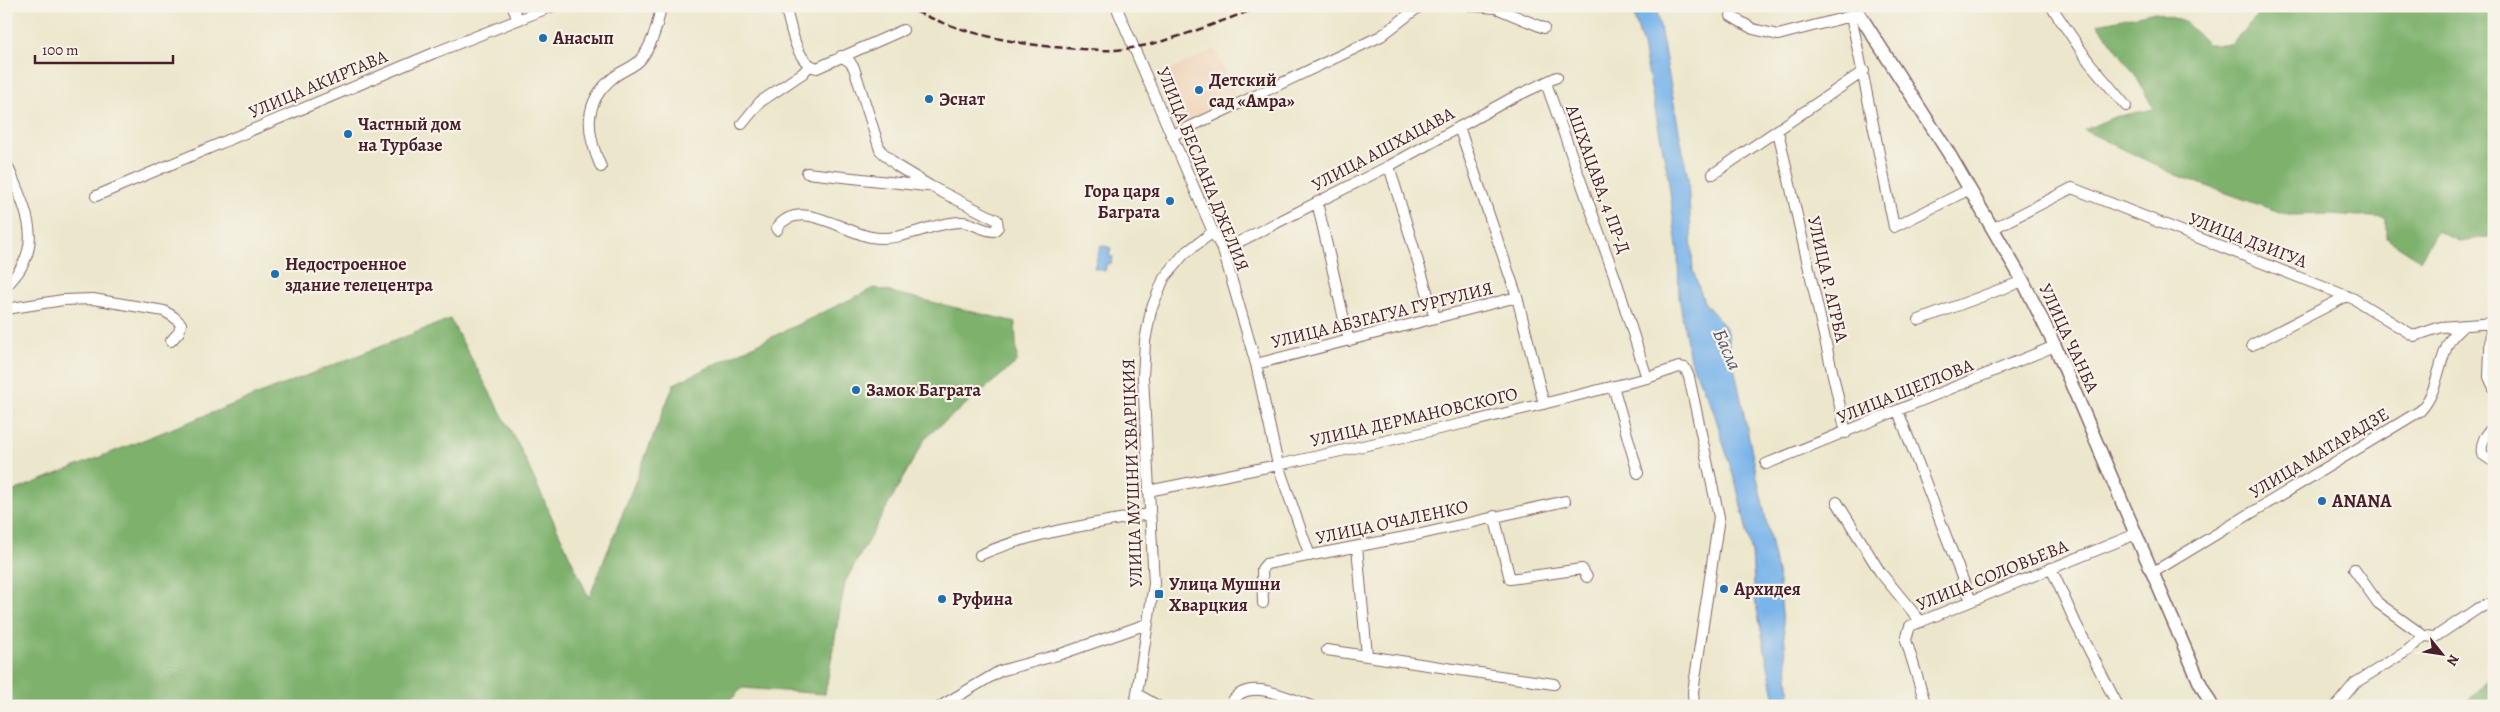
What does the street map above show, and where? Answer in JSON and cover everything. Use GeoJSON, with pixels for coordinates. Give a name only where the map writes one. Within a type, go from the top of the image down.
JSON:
{"type":"FeatureCollection","features":[{"type":"Feature","properties":{"kind":"street"},"geometry":{"type":"LineString","coordinates":[[513,6],[517,19]]}},
{"type":"Feature","properties":{"kind":"street","name":"УЛИЦА АКИРТАВА"},"geometry":{"type":"LineString","coordinates":[[96,196],[517,19],[553,6]]}},
{"type":"Feature","properties":{"kind":"street"},"geometry":{"type":"LineString","coordinates":[[601,167],[593,148],[589,113],[608,81],[639,61],[654,34],[661,6]]}},
{"type":"Feature","properties":{"kind":"street"},"geometry":{"type":"LineString","coordinates":[[784,6],[802,59],[809,66],[817,68],[903,30]]}},
{"type":"Feature","properties":{"kind":"street","name":"УЛИЦА БЕСЛАНА ДЖЕЛИЯ"},"geometry":{"type":"LineString","coordinates":[[1116,6],[1174,136],[1213,232],[1223,250],[1256,364],[1278,465],[1310,556]]}},
{"type":"Feature","properties":{"kind":"street"},"geometry":{"type":"LineString","coordinates":[[1174,136],[1381,36],[1420,6]]}},
{"type":"Feature","properties":{"kind":"street"},"geometry":{"type":"LineString","coordinates":[[1472,6],[1496,7],[1544,28]]}},
{"type":"Feature","properties":{"kind":"street"},"geometry":{"type":"LineString","coordinates":[[2051,6],[2089,62],[2126,106]]}},
{"type":"Feature","properties":{"kind":"street"},"geometry":{"type":"LineString","coordinates":[[1731,16],[1754,29],[1778,34],[1855,11],[1864,71],[1894,227],[1970,188]]}},
{"type":"Feature","properties":{"kind":"street","name":"УЛИЦА ЧАНБА"},"geometry":{"type":"LineString","coordinates":[[1855,11],[1970,188],[2023,281],[2055,346],[2199,681],[2212,706]]}},
{"type":"Feature","properties":{"kind":"street"},"geometry":{"type":"LineString","coordinates":[[777,230],[783,219],[796,215],[811,216],[873,238],[894,237],[947,223],[962,222],[986,231],[994,231],[998,226],[997,220],[930,186],[897,166],[880,150],[854,68],[850,62],[841,56]]}},
{"type":"Feature","properties":{"kind":"street"},"geometry":{"type":"LineString","coordinates":[[742,124],[760,102],[803,73],[809,66]]}},
{"type":"Feature","properties":{"kind":"street"},"geometry":{"type":"LineString","coordinates":[[1713,174],[1864,71]]}},
{"type":"Feature","properties":{"kind":"street","name":"УЛИЦА АШХАЦАВА"},"geometry":{"type":"LineString","coordinates":[[1223,250],[1389,166],[1510,99],[1558,77]]}},
{"type":"Feature","properties":{"kind":"street","name":"АШХАЦАВА, 4 ПР-Д"},"geometry":{"type":"LineString","coordinates":[[1546,84],[1619,288],[1647,378]]}},
{"type":"Feature","properties":{"kind":"street"},"geometry":{"type":"LineString","coordinates":[[1459,127],[1517,297],[1544,404]]}},
{"type":"Feature","properties":{"kind":"street","name":"УЛИЦА Р. АГРБА"},"geometry":{"type":"LineString","coordinates":[[1778,131],[1846,433]]}},
{"type":"Feature","properties":{"kind":"street"},"geometry":{"type":"LineString","coordinates":[[6,162],[31,232],[30,246],[24,264],[6,286]]}},
{"type":"Feature","properties":{"kind":"street"},"geometry":{"type":"LineString","coordinates":[[1389,166],[1434,318]]}},
{"type":"Feature","properties":{"kind":"street"},"geometry":{"type":"LineString","coordinates":[[807,173],[930,186]]}},
{"type":"Feature","properties":{"kind":"street","name":"УЛИЦА ДЗИГУА"},"geometry":{"type":"LineString","coordinates":[[1994,228],[2072,188],[2347,296],[2414,336],[2441,327],[2492,324]]}},
{"type":"Feature","properties":{"kind":"street"},"geometry":{"type":"LineString","coordinates":[[1317,202],[1348,341]]}},
{"type":"Feature","properties":{"kind":"street","name":"УЛИЦА МУШНИ ХВАРЦКИЯ"},"geometry":{"type":"LineString","coordinates":[[1135,706],[1154,584],[1143,377],[1145,341],[1151,310],[1164,278],[1184,254],[1213,232]]}},
{"type":"Feature","properties":{"kind":"street"},"geometry":{"type":"LineString","coordinates":[[1919,320],[2023,281]]}},
{"type":"Feature","properties":{"kind":"street"},"geometry":{"type":"LineString","coordinates":[[2252,344],[2347,296]]}},
{"type":"Feature","properties":{"kind":"street","name":"УЛИЦА АБЗГАГУА ГУРГУЛИЯ"},"geometry":{"type":"LineString","coordinates":[[1256,364],[1517,297]]}},
{"type":"Feature","properties":{"kind":"street"},"geometry":{"type":"LineString","coordinates":[[6,309],[63,300],[93,299],[164,311],[181,324],[179,332],[171,341]]}},
{"type":"Feature","properties":{"kind":"street"},"geometry":{"type":"LineString","coordinates":[[2492,324],[2489,377],[2494,388]]}},
{"type":"Feature","properties":{"kind":"street","name":"УЛИЦА МАТАРАДЗЕ"},"geometry":{"type":"LineString","coordinates":[[2152,573],[2420,411],[2433,396],[2442,358],[2451,339],[2464,326]]}},
{"type":"Feature","properties":{"kind":"street","name":"УЛИЦА ЩЕГЛОВА"},"geometry":{"type":"LineString","coordinates":[[1766,464],[1846,433],[2055,346]]}},
{"type":"Feature","properties":{"kind":"street","name":"УЛИЦА ДЕРМАНОВСКОГО"},"geometry":{"type":"LineString","coordinates":[[1148,490],[1278,465],[1470,422],[1647,378],[1679,367],[1685,368],[1690,377],[1719,517],[1693,692],[1694,706]]}},
{"type":"Feature","properties":{"kind":"street"},"geometry":{"type":"LineString","coordinates":[[1612,386],[1638,473]]}},
{"type":"Feature","properties":{"kind":"street"},"geometry":{"type":"LineString","coordinates":[[1898,411],[1971,601]]}},
{"type":"Feature","properties":{"kind":"street"},"geometry":{"type":"LineString","coordinates":[[2494,425],[2483,439],[2481,446],[2482,454],[2494,462]]}},
{"type":"Feature","properties":{"kind":"street","name":"УЛИЦА ОЧАЛЕНКО"},"geometry":{"type":"LineString","coordinates":[[1263,603],[1262,568],[1266,564],[1357,547],[1565,501]]}},
{"type":"Feature","properties":{"kind":"street"},"geometry":{"type":"LineString","coordinates":[[1837,502],[1880,572],[1921,622]]}},
{"type":"Feature","properties":{"kind":"street"},"geometry":{"type":"LineString","coordinates":[[980,555],[1006,544],[1058,531],[1149,514]]}},
{"type":"Feature","properties":{"kind":"street"},"geometry":{"type":"LineString","coordinates":[[1494,516],[1510,579],[1582,569],[1586,577]]}},
{"type":"Feature","properties":{"kind":"street","name":"УЛИЦА СОЛОВЬЕВА"},"geometry":{"type":"LineString","coordinates":[[1926,706],[1906,640],[1910,626],[2136,534]]}},
{"type":"Feature","properties":{"kind":"street"},"geometry":{"type":"LineString","coordinates":[[1357,547],[1367,655]]}},
{"type":"Feature","properties":{"kind":"street"},"geometry":{"type":"LineString","coordinates":[[2051,568],[2080,632],[2118,706]]}},
{"type":"Feature","properties":{"kind":"street"},"geometry":{"type":"LineString","coordinates":[[2354,569],[2378,603],[2424,636],[2435,637],[2477,609],[2494,602]]}},
{"type":"Feature","properties":{"kind":"street"},"geometry":{"type":"LineString","coordinates":[[941,706],[1000,671],[1060,654],[1147,624]]}},
{"type":"Feature","properties":{"kind":"street"},"geometry":{"type":"LineString","coordinates":[[2336,706],[2355,683],[2407,651],[2424,636]]}},
{"type":"Feature","properties":{"kind":"street"},"geometry":{"type":"LineString","coordinates":[[1327,650],[1554,684]]}},
{"type":"Feature","properties":{"kind":"street"},"geometry":{"type":"LineString","coordinates":[[1230,706],[1239,693],[1250,690],[1263,690],[1311,706]]}},
{"type":"Feature","properties":{"kind":"street"},"geometry":{"type":"LineString","coordinates":[[1137,694],[1158,706]]}},
{"type":"Feature","properties":{"kind":"shaded area","name":"Детский сад «Амра»"},"geometry":{"type":"Polygon","coordinates":[[[1215,49],[1240,105],[1184,130],[1159,75],[1215,49]]]}},
{"type":"Feature","properties":{"kind":"green space"},"geometry":{"type":"Polygon","coordinates":[[[2273,6],[2494,6],[2494,236],[2459,241],[2437,231],[2420,260],[2386,238],[2386,218],[2331,214],[2288,215],[2176,175],[2084,130],[2114,117],[2154,109],[2134,73],[2098,24],[2156,12],[2185,22],[2208,44],[2231,44],[2253,20],[2273,6]]]}},
{"type":"Feature","properties":{"kind":"green space"},"geometry":{"type":"Polygon","coordinates":[[[874,288],[1015,322],[1017,362],[926,437],[845,582],[825,694],[742,688],[725,706],[6,706],[6,494],[450,319],[520,448],[589,598],[674,384],[874,288]]]}},
{"type":"Feature","properties":{"kind":"green space"},"geometry":{"type":"Polygon","coordinates":[[[2494,671],[2494,706],[2457,706],[2478,691],[2494,671]]]}},
{"type":"Feature","properties":{"kind":"water","name":"Басла"},"geometry":{"type":"Polygon","coordinates":[[[1631,6],[1656,6],[1688,179],[1693,271],[1704,302],[1726,328],[1779,582],[1790,696],[1795,706],[1776,706],[1755,599],[1752,554],[1737,488],[1713,409],[1690,360],[1679,297],[1678,255],[1668,176],[1643,46],[1631,6]]]}},
{"type":"Feature","properties":{"kind":"water"},"geometry":{"type":"Polygon","coordinates":[[[1101,245],[1111,248],[1109,256],[1113,257],[1111,264],[1107,263],[1105,271],[1094,268],[1101,245]]]}},
{"type":"Feature","properties":{"kind":"railway"},"geometry":{"type":"LineString","coordinates":[[905,6],[947,24],[991,37],[1036,45],[1107,50],[1134,48],[1171,39],[1264,6]]}},
{"type":"Feature","properties":{"kind":"place","name":"Анасып"},"geometry":{"type":"Point","coordinates":[543,38]}},
{"type":"Feature","properties":{"kind":"place","name":"Детский сад «Амра»"},"geometry":{"type":"Point","coordinates":[1199,90]}},
{"type":"Feature","properties":{"kind":"place","name":"Эснат"},"geometry":{"type":"Point","coordinates":[929,99]}},
{"type":"Feature","properties":{"kind":"place","name":"Частный дом на Турбазе"},"geometry":{"type":"Point","coordinates":[348,134]}},
{"type":"Feature","properties":{"kind":"place","name":"Гора царя Баграта"},"geometry":{"type":"Point","coordinates":[1170,201]}},
{"type":"Feature","properties":{"kind":"place","name":"Недостроенное здание телецентра"},"geometry":{"type":"Point","coordinates":[275,274]}},
{"type":"Feature","properties":{"kind":"place","name":"Замок Баграта"},"geometry":{"type":"Point","coordinates":[856,390]}},
{"type":"Feature","properties":{"kind":"place","name":"ANANA"},"geometry":{"type":"Point","coordinates":[2322,501]}},
{"type":"Feature","properties":{"kind":"place","name":"Архидея"},"geometry":{"type":"Point","coordinates":[1724,589]}},
{"type":"Feature","properties":{"kind":"place","name":"Улица Мушни Хварцкия"},"geometry":{"type":"Point","coordinates":[1159,594]}},
{"type":"Feature","properties":{"kind":"place","name":"Руфина"},"geometry":{"type":"Point","coordinates":[942,599]}}]}
